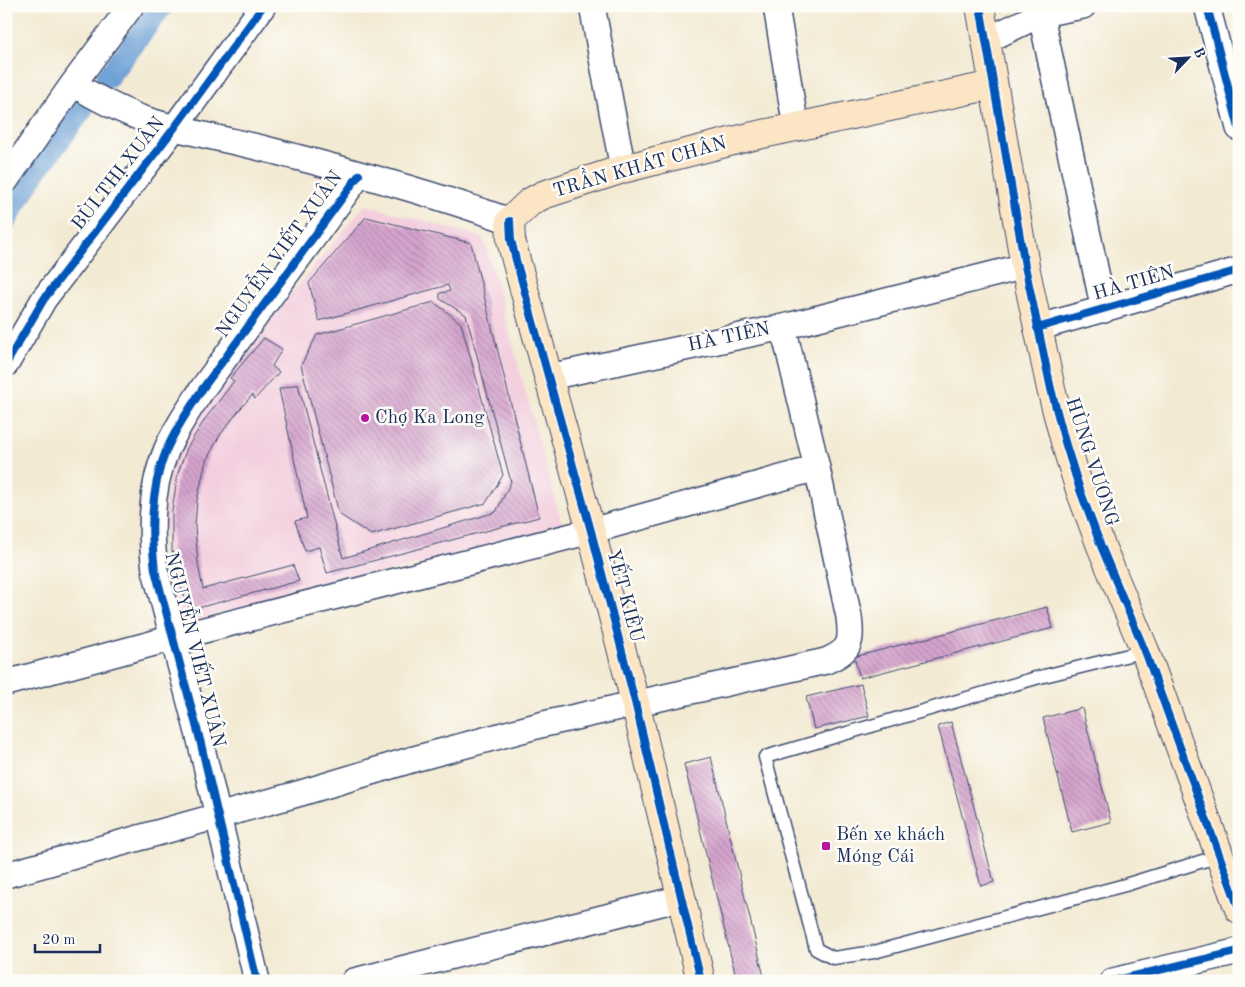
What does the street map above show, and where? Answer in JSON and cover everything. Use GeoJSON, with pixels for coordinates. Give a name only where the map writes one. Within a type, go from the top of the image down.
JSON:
{"type":"FeatureCollection","features":[{"type":"Feature","properties":{"kind":"street"},"geometry":{"type":"LineString","coordinates":[[6,180],[73,84],[131,6]]}},
{"type":"Feature","properties":{"kind":"street","name":"BÙI THỊ XUÂN"},"geometry":{"type":"LineString","coordinates":[[6,364],[44,299],[175,128],[264,6]]}},
{"type":"Feature","properties":{"kind":"street"},"geometry":{"type":"LineString","coordinates":[[592,6],[622,169]]}},
{"type":"Feature","properties":{"kind":"street"},"geometry":{"type":"LineString","coordinates":[[776,6],[796,128]]}},
{"type":"Feature","properties":{"kind":"street","name":"HÙNG VƯƠNG"},"geometry":{"type":"LineString","coordinates":[[980,6],[1025,266],[1051,389],[1080,490],[1144,651],[1239,909]]}},
{"type":"Feature","properties":{"kind":"street"},"geometry":{"type":"LineString","coordinates":[[985,41],[1040,10],[1083,6]]}},
{"type":"Feature","properties":{"kind":"street"},"geometry":{"type":"LineString","coordinates":[[1207,6],[1239,128]]}},
{"type":"Feature","properties":{"kind":"street"},"geometry":{"type":"LineString","coordinates":[[1040,10],[1104,310]]}},
{"type":"Feature","properties":{"kind":"street"},"geometry":{"type":"LineString","coordinates":[[73,84],[141,118],[277,152],[456,202],[510,221]]}},
{"type":"Feature","properties":{"kind":"street","name":"TRẦN KHÁT CHÂN"},"geometry":{"type":"LineString","coordinates":[[510,221],[525,207],[543,195],[622,169],[691,151],[993,85]]}},
{"type":"Feature","properties":{"kind":"street","name":"NGUYỄN VIẾT XUÂN"},"geometry":{"type":"LineString","coordinates":[[258,981],[200,740],[155,570],[152,542],[152,505],[156,479],[166,451],[182,420],[203,388],[358,175]]}},
{"type":"Feature","properties":{"kind":"street","name":"YẾT KIÊU"},"geometry":{"type":"LineString","coordinates":[[510,221],[516,260],[591,531],[635,702],[701,981]]}},
{"type":"Feature","properties":{"kind":"street","name":"HÀ TIÊN"},"geometry":{"type":"LineString","coordinates":[[549,377],[783,327],[1025,266]]}},
{"type":"Feature","properties":{"kind":"street","name":"HÀ TIÊN"},"geometry":{"type":"LineString","coordinates":[[1037,328],[1239,270]]}},
{"type":"Feature","properties":{"kind":"street"},"geometry":{"type":"LineString","coordinates":[[6,874],[544,724],[635,702],[826,661],[840,655],[848,647],[851,636],[849,617],[817,468],[783,327]]}},
{"type":"Feature","properties":{"kind":"street"},"geometry":{"type":"LineString","coordinates":[[6,683],[173,638],[591,531],[817,468]]}},
{"type":"Feature","properties":{"kind":"street"},"geometry":{"type":"LineString","coordinates":[[354,981],[681,898]]}},
{"type":"Feature","properties":{"kind":"street"},"geometry":{"type":"LineString","coordinates":[[1113,981],[1239,951]]}},
{"type":"Feature","properties":{"kind":"lane"},"geometry":{"type":"LineString","coordinates":[[1144,651],[1036,678],[765,757],[816,948],[833,958],[874,952],[1125,885],[1219,856]]}},
{"type":"Feature","properties":{"kind":"shaded area","name":"Chợ Ka Long"},"geometry":{"type":"Polygon","coordinates":[[[365,205],[482,237],[563,529],[182,623],[168,574],[164,518],[169,479],[174,459],[208,399],[270,319],[365,205]]]}},
{"type":"Feature","properties":{"kind":"building"},"geometry":{"type":"Polygon","coordinates":[[[366,217],[471,243],[539,517],[327,573],[319,547],[305,551],[295,521],[307,518],[279,389],[298,384],[343,558],[496,512],[511,482],[466,315],[440,299],[440,293],[450,291],[448,285],[319,321],[309,283],[366,217]]]}},
{"type":"Feature","properties":{"kind":"building"},"geometry":{"type":"Polygon","coordinates":[[[434,302],[461,323],[503,475],[486,503],[371,535],[339,514],[301,365],[317,335],[434,302]]]}},
{"type":"Feature","properties":{"kind":"building"},"geometry":{"type":"Polygon","coordinates":[[[264,338],[282,349],[272,366],[279,372],[255,399],[252,395],[241,408],[220,435],[206,461],[197,500],[195,526],[198,564],[203,589],[293,565],[299,581],[190,610],[179,582],[172,551],[172,511],[178,473],[187,448],[205,419],[234,381],[230,378],[264,338]]]}},
{"type":"Feature","properties":{"kind":"building"},"geometry":{"type":"Polygon","coordinates":[[[1047,607],[1053,628],[860,678],[854,657],[1047,607]]]}},
{"type":"Feature","properties":{"kind":"building"},"geometry":{"type":"Polygon","coordinates":[[[861,684],[869,716],[814,729],[806,697],[861,684]]]}},
{"type":"Feature","properties":{"kind":"building"},"geometry":{"type":"Polygon","coordinates":[[[1082,708],[1111,822],[1072,832],[1043,718],[1082,708]]]}},
{"type":"Feature","properties":{"kind":"building"},"geometry":{"type":"Polygon","coordinates":[[[951,722],[994,882],[981,886],[938,726],[951,722]]]}},
{"type":"Feature","properties":{"kind":"building"},"geometry":{"type":"Polygon","coordinates":[[[711,757],[765,981],[737,981],[684,764],[711,757]]]}},
{"type":"Feature","properties":{"kind":"waterway"},"geometry":{"type":"LineString","coordinates":[[107,78],[162,6]]}},
{"type":"Feature","properties":{"kind":"waterway"},"geometry":{"type":"LineString","coordinates":[[6,220],[32,177],[82,110]]}},
{"type":"Feature","properties":{"kind":"cycle path"},"geometry":{"type":"LineString","coordinates":[[6,364],[44,299],[175,127],[263,6]]}},
{"type":"Feature","properties":{"kind":"cycle path"},"geometry":{"type":"LineString","coordinates":[[980,6],[1025,266],[1051,389],[1065,442],[1080,490],[1145,651],[1239,909]]}},
{"type":"Feature","properties":{"kind":"cycle path"},"geometry":{"type":"LineString","coordinates":[[1207,6],[1239,128]]}},
{"type":"Feature","properties":{"kind":"cycle path"},"geometry":{"type":"LineString","coordinates":[[257,981],[200,740],[155,570],[152,540],[154,495],[166,451],[188,411],[359,175]]}},
{"type":"Feature","properties":{"kind":"cycle path"},"geometry":{"type":"LineString","coordinates":[[510,221],[511,240],[516,260],[591,531],[635,702],[701,981]]}},
{"type":"Feature","properties":{"kind":"cycle path"},"geometry":{"type":"LineString","coordinates":[[1037,328],[1239,270]]}},
{"type":"Feature","properties":{"kind":"cycle path"},"geometry":{"type":"LineString","coordinates":[[1113,981],[1239,951]]}},
{"type":"Feature","properties":{"kind":"place","name":"Chợ Ka Long"},"geometry":{"type":"Point","coordinates":[365,418]}},
{"type":"Feature","properties":{"kind":"place","name":"Bến xe khách Móng Cái"},"geometry":{"type":"Point","coordinates":[826,846]}}]}
